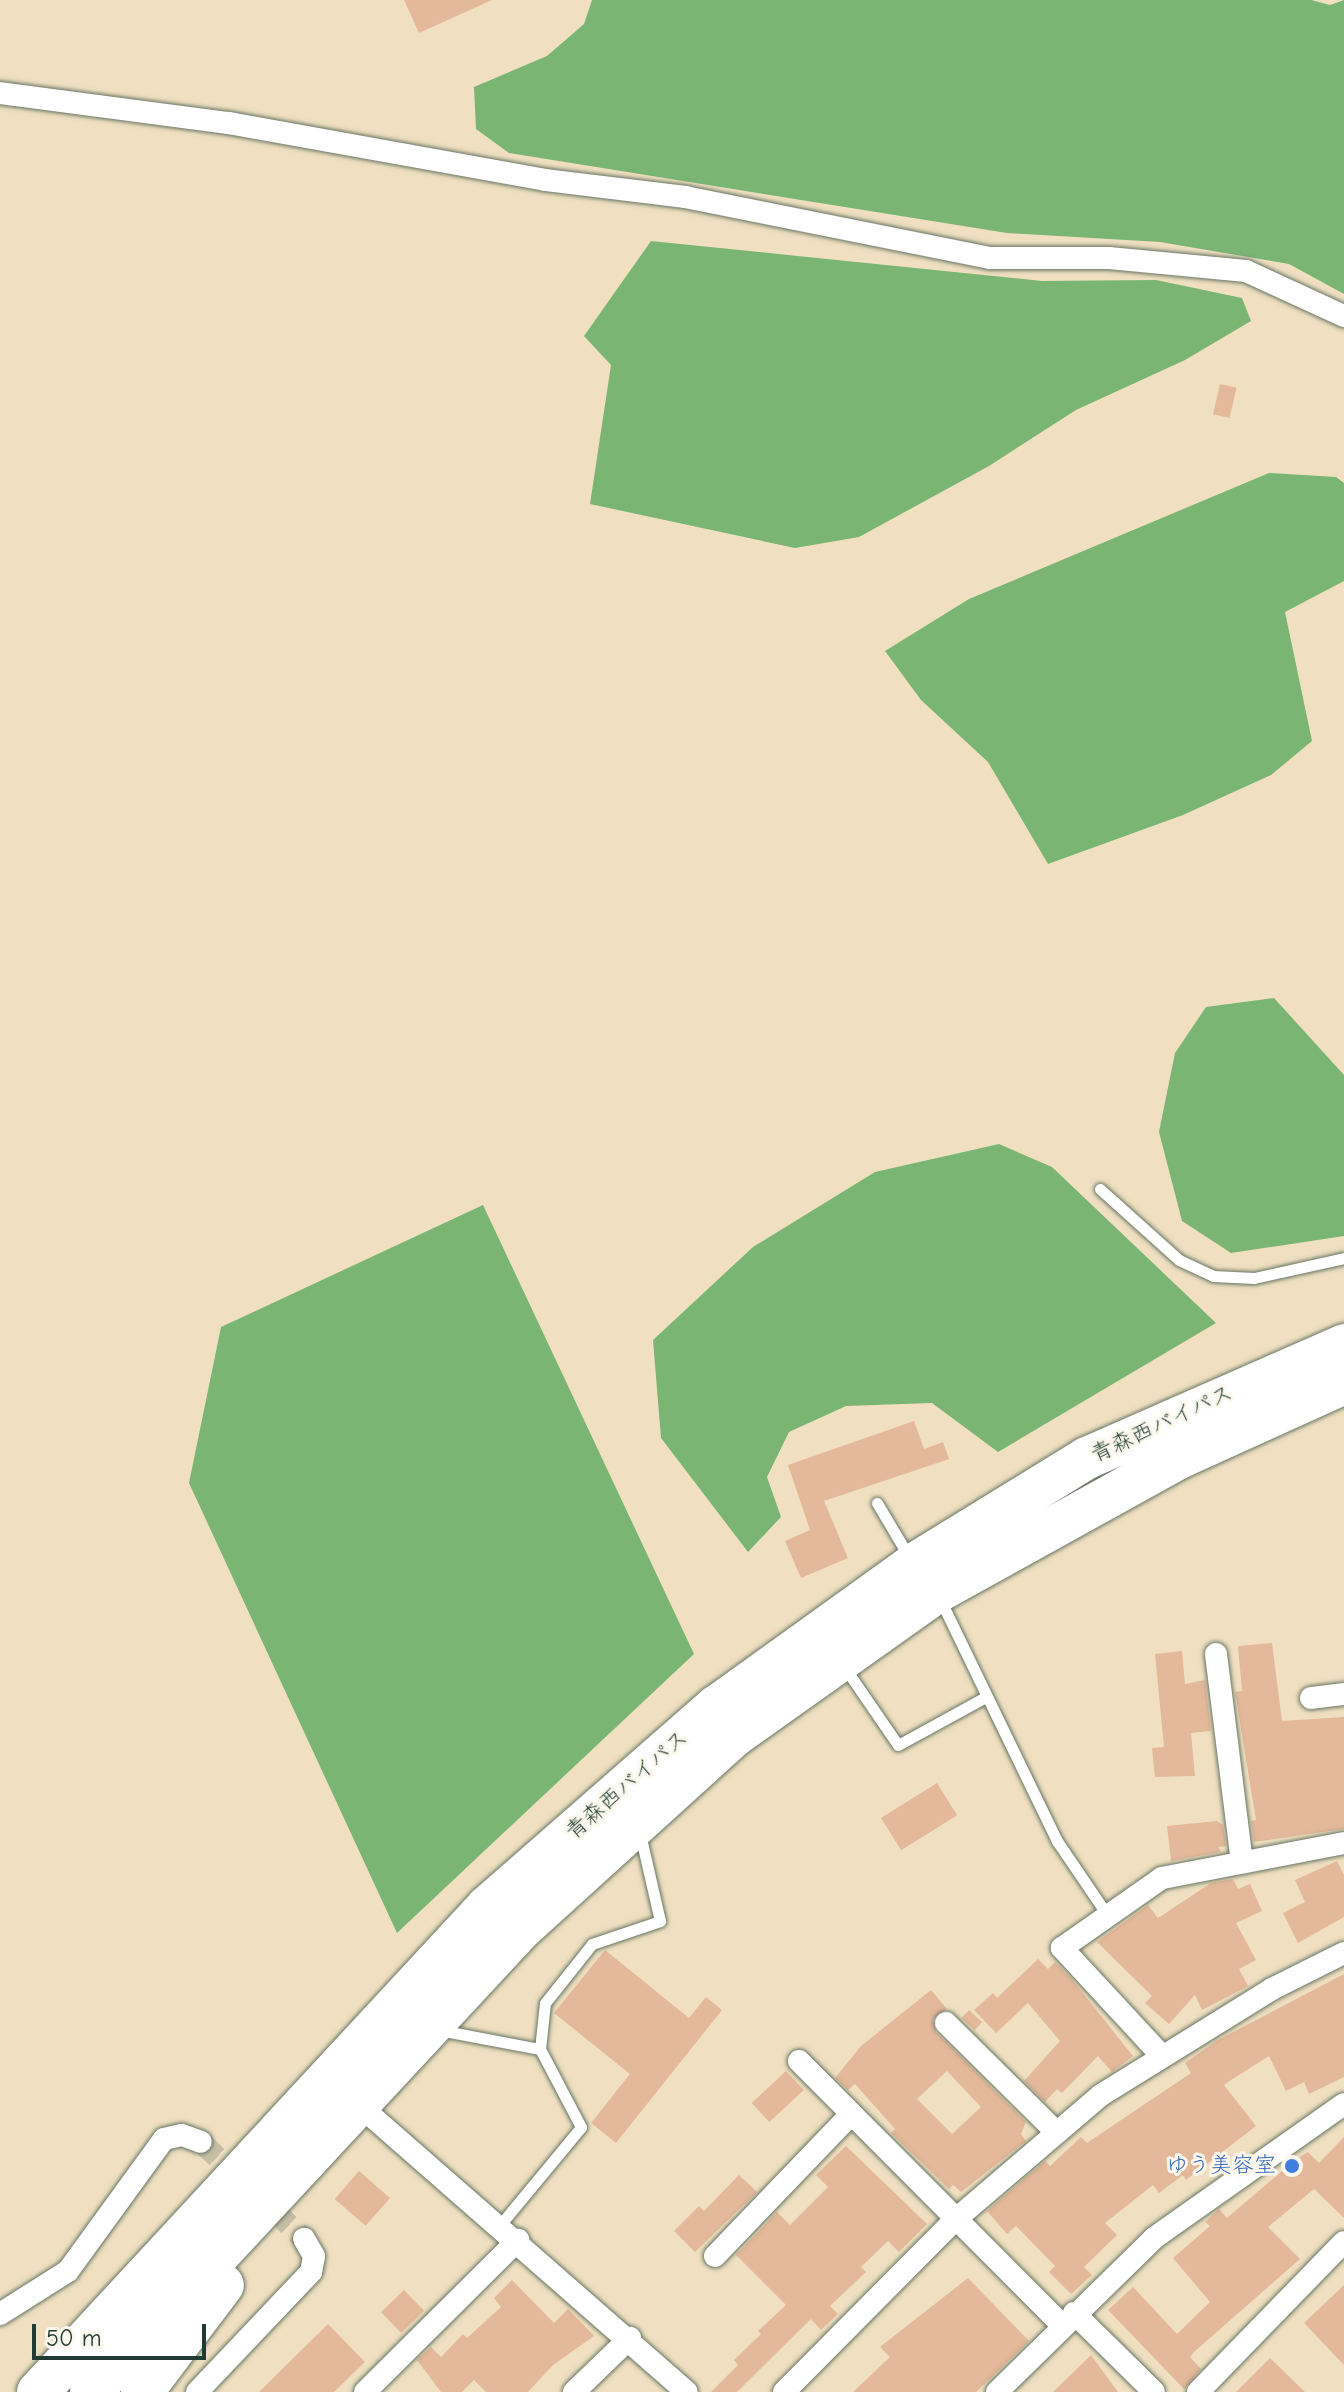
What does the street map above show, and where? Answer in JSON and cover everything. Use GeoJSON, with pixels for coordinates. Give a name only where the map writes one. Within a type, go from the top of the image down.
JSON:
{"type":"FeatureCollection","features":[{"type":"Feature","properties":{"kind":"highway","name":"青森西バイパス"},"geometry":{"type":"LineString","coordinates":[[38,2392],[487,1907],[717,1706],[925,1578],[1087,1458],[1344,1345]]}},
{"type":"Feature","properties":{"kind":"highway","name":"青森西バイパス"},"geometry":{"type":"LineString","coordinates":[[91,2392],[360,2106],[520,1930],[734,1736],[840,1661],[925,1578],[1344,1383]]}},
{"type":"Feature","properties":{"kind":"highway"},"geometry":{"type":"LineString","coordinates":[[142,2392],[360,2106]]}},
{"type":"Feature","properties":{"kind":"street"},"geometry":{"type":"LineString","coordinates":[[0,93],[201,119],[545,180],[700,199],[990,258],[1109,258],[1246,271],[1344,316]]}},
{"type":"Feature","properties":{"kind":"street"},"geometry":{"type":"LineString","coordinates":[[1216,1654],[1242,1862]]}},
{"type":"Feature","properties":{"kind":"street"},"geometry":{"type":"LineString","coordinates":[[1311,1698],[1344,1694]]}},
{"type":"Feature","properties":{"kind":"street"},"geometry":{"type":"LineString","coordinates":[[1161,2055],[1062,1948],[1162,1878],[1344,1843]]}},
{"type":"Feature","properties":{"kind":"street"},"geometry":{"type":"LineString","coordinates":[[784,2392],[956,2219],[1056,2132],[1161,2055],[1272,1989],[1344,1953]]}},
{"type":"Feature","properties":{"kind":"street"},"geometry":{"type":"LineString","coordinates":[[946,2023],[1056,2132]]}},
{"type":"Feature","properties":{"kind":"street"},"geometry":{"type":"LineString","coordinates":[[799,2061],[956,2219],[1154,2392]]}},
{"type":"Feature","properties":{"kind":"street"},"geometry":{"type":"LineString","coordinates":[[997,2392],[1154,2238],[1344,2104]]}},
{"type":"Feature","properties":{"kind":"street"},"geometry":{"type":"LineString","coordinates":[[360,2106],[518,2240],[687,2392]]}},
{"type":"Feature","properties":{"kind":"street"},"geometry":{"type":"LineString","coordinates":[[715,2256],[851,2114]]}},
{"type":"Feature","properties":{"kind":"street"},"geometry":{"type":"LineString","coordinates":[[0,2314],[68,2271],[164,2139],[182,2135],[201,2142]]}},
{"type":"Feature","properties":{"kind":"street"},"geometry":{"type":"LineString","coordinates":[[197,2392],[311,2272],[314,2256],[304,2239]]}},
{"type":"Feature","properties":{"kind":"street"},"geometry":{"type":"LineString","coordinates":[[365,2392],[518,2240]]}},
{"type":"Feature","properties":{"kind":"street"},"geometry":{"type":"LineString","coordinates":[[1198,2392],[1344,2242]]}},
{"type":"Feature","properties":{"kind":"street"},"geometry":{"type":"LineString","coordinates":[[574,2392],[630,2338]]}},
{"type":"Feature","properties":{"kind":"lane"},"geometry":{"type":"LineString","coordinates":[[1100,1189],[1179,1260],[1213,1276],[1254,1278],[1344,1258]]}},
{"type":"Feature","properties":{"kind":"lane"},"geometry":{"type":"LineString","coordinates":[[877,1503],[925,1578],[1057,1841],[1108,1916]]}},
{"type":"Feature","properties":{"kind":"lane"},"geometry":{"type":"LineString","coordinates":[[840,1661],[898,1745],[984,1698]]}},
{"type":"Feature","properties":{"kind":"lane"},"geometry":{"type":"LineString","coordinates":[[500,2225],[581,2127],[540,2049],[545,2003],[592,1944],[660,1921],[638,1824]]}},
{"type":"Feature","properties":{"kind":"lane"},"geometry":{"type":"LineString","coordinates":[[430,2029],[540,2049]]}},
{"type":"Feature","properties":{"kind":"green space"},"geometry":{"type":"Polygon","coordinates":[[[592,0],[1311,0],[1330,5],[1344,0],[1344,294],[1289,264],[1160,242],[1007,233],[509,153],[476,129],[474,87],[547,56],[584,24],[592,0]]]}},
{"type":"Feature","properties":{"kind":"green space"},"geometry":{"type":"Polygon","coordinates":[[[651,241],[1042,281],[1156,280],[1242,298],[1251,321],[1185,360],[1076,410],[989,466],[859,537],[795,548],[590,504],[611,365],[584,336],[651,241]]]}},
{"type":"Feature","properties":{"kind":"green space"},"geometry":{"type":"Polygon","coordinates":[[[1269,473],[1336,477],[1344,483],[1344,581],[1285,612],[1312,741],[1271,775],[1183,815],[1048,864],[988,762],[921,700],[885,651],[969,599],[1269,473]]]}},
{"type":"Feature","properties":{"kind":"green space"},"geometry":{"type":"Polygon","coordinates":[[[1274,998],[1344,1075],[1344,1236],[1231,1253],[1182,1221],[1159,1132],[1175,1053],[1206,1007],[1274,998]]]}},
{"type":"Feature","properties":{"kind":"green space"},"geometry":{"type":"Polygon","coordinates":[[[999,1144],[1052,1167],[1216,1323],[998,1452],[932,1403],[846,1406],[789,1432],[767,1477],[781,1517],[748,1552],[661,1438],[653,1340],[753,1247],[875,1172],[999,1144]]]}},
{"type":"Feature","properties":{"kind":"green space"},"geometry":{"type":"Polygon","coordinates":[[[483,1205],[694,1654],[397,1933],[189,1483],[221,1327],[483,1205]]]}},
{"type":"Feature","properties":{"kind":"building"},"geometry":{"type":"Polygon","coordinates":[[[404,0],[492,0],[419,33],[404,0]]]}},
{"type":"Feature","properties":{"kind":"building"},"geometry":{"type":"Polygon","coordinates":[[[1220,384],[1237,388],[1230,418],[1213,414],[1220,384]]]}},
{"type":"Feature","properties":{"kind":"building"},"geometry":{"type":"Polygon","coordinates":[[[914,1421],[924,1449],[943,1442],[949,1459],[824,1501],[848,1558],[801,1578],[785,1541],[810,1530],[788,1465],[914,1421]]]}},
{"type":"Feature","properties":{"kind":"building"},"geometry":{"type":"Polygon","coordinates":[[[1272,1643],[1282,1721],[1344,1717],[1344,1829],[1254,1842],[1251,1821],[1256,1820],[1235,1692],[1242,1691],[1238,1646],[1272,1643]]]}},
{"type":"Feature","properties":{"kind":"building"},"geometry":{"type":"Polygon","coordinates":[[[1182,1651],[1185,1684],[1205,1680],[1211,1731],[1191,1733],[1195,1776],[1155,1777],[1152,1748],[1164,1747],[1155,1654],[1182,1651]]]}},
{"type":"Feature","properties":{"kind":"building"},"geometry":{"type":"Polygon","coordinates":[[[937,1783],[957,1815],[901,1850],[881,1818],[937,1783]]]}},
{"type":"Feature","properties":{"kind":"building"},"geometry":{"type":"Polygon","coordinates":[[[1217,1821],[1223,1825],[1226,1846],[1218,1847],[1221,1852],[1171,1861],[1167,1826],[1217,1821]]]}},
{"type":"Feature","properties":{"kind":"building"},"geometry":{"type":"Polygon","coordinates":[[[1337,1861],[1344,1875],[1344,1917],[1298,1943],[1283,1913],[1305,1902],[1295,1880],[1337,1861]]]}},
{"type":"Feature","properties":{"kind":"building"},"geometry":{"type":"Polygon","coordinates":[[[1233,1879],[1238,1889],[1250,1884],[1262,1911],[1236,1923],[1256,1960],[1239,1969],[1248,1986],[1202,2010],[1195,1995],[1169,2024],[1145,2003],[1152,1996],[1097,1942],[1148,1905],[1158,1918],[1211,1883],[1233,1879]]]}},
{"type":"Feature","properties":{"kind":"building"},"geometry":{"type":"Polygon","coordinates":[[[605,1950],[689,2018],[706,1997],[722,2010],[616,2143],[591,2123],[630,2074],[554,2013],[605,1950]]]}},
{"type":"Feature","properties":{"kind":"building"},"geometry":{"type":"Polygon","coordinates":[[[1038,1959],[1048,1969],[1055,1962],[1070,1977],[1133,2056],[1112,2072],[1098,2056],[1062,2093],[1057,2089],[1045,2102],[1024,2081],[1060,2041],[1028,2003],[996,2033],[974,2010],[993,1993],[997,1998],[1038,1959]]]}},
{"type":"Feature","properties":{"kind":"building"},"geometry":{"type":"Polygon","coordinates":[[[1344,1974],[1344,2077],[1309,2094],[1304,2082],[1286,2091],[1269,2056],[1224,2085],[1256,2126],[1186,2180],[1183,2175],[1159,2193],[1153,2185],[1105,2223],[1117,2235],[1084,2267],[1092,2275],[1071,2294],[1049,2272],[1055,2266],[1016,2226],[1007,2234],[987,2211],[1045,2161],[1050,2166],[1081,2137],[1087,2143],[1191,2073],[1185,2063],[1218,2040],[1344,1974]]]}},
{"type":"Feature","properties":{"kind":"building"},"geometry":{"type":"Polygon","coordinates":[[[931,1990],[947,2009],[933,2019],[936,2032],[1026,2122],[1021,2134],[1026,2141],[961,2192],[953,2185],[949,2189],[891,2133],[895,2129],[855,2084],[848,2090],[835,2078],[861,2046],[931,1990]],[[947,2071],[917,2099],[952,2134],[981,2107],[947,2071]]]}},
{"type":"Feature","properties":{"kind":"building"},"geometry":{"type":"Polygon","coordinates":[[[969,2010],[982,2022],[975,2030],[961,2018],[969,2010]]]}},
{"type":"Feature","properties":{"kind":"building"},"geometry":{"type":"Polygon","coordinates":[[[786,2071],[804,2090],[769,2122],[752,2103],[786,2071]]]}},
{"type":"Feature","properties":{"kind":"building"},"geometry":{"type":"Polygon","coordinates":[[[1344,2137],[1344,2218],[1314,2189],[1268,2227],[1300,2259],[1194,2352],[1190,2357],[1201,2369],[1184,2389],[1108,2310],[1133,2287],[1177,2334],[1210,2302],[1173,2258],[1210,2226],[1205,2222],[1219,2209],[1227,2218],[1295,2160],[1308,2152],[1319,2163],[1344,2137]]]}},
{"type":"Feature","properties":{"kind":"building"},"geometry":{"type":"Polygon","coordinates":[[[846,2146],[927,2224],[899,2252],[888,2241],[861,2267],[866,2272],[830,2306],[838,2314],[821,2330],[811,2319],[737,2392],[711,2392],[738,2365],[734,2360],[761,2334],[758,2331],[786,2305],[736,2255],[777,2212],[790,2225],[828,2187],[816,2175],[846,2146]]]}},
{"type":"Feature","properties":{"kind":"building"},"geometry":{"type":"Polygon","coordinates":[[[359,2171],[390,2198],[366,2226],[335,2199],[359,2171]]]}},
{"type":"Feature","properties":{"kind":"building"},"geometry":{"type":"Polygon","coordinates":[[[739,2175],[757,2192],[695,2252],[674,2231],[699,2206],[704,2211],[739,2175]]]}},
{"type":"Feature","properties":{"kind":"building"},"geometry":{"type":"Polygon","coordinates":[[[968,2278],[1029,2341],[1023,2347],[976,2392],[853,2392],[890,2357],[880,2347],[968,2278]]]}},
{"type":"Feature","properties":{"kind":"building"},"geometry":{"type":"Polygon","coordinates":[[[512,2280],[554,2323],[568,2309],[594,2336],[553,2365],[528,2392],[486,2392],[474,2380],[462,2392],[441,2392],[417,2360],[431,2347],[441,2357],[463,2334],[467,2338],[501,2307],[494,2298],[512,2280]]]}},
{"type":"Feature","properties":{"kind":"building"},"geometry":{"type":"Polygon","coordinates":[[[1344,2285],[1344,2365],[1304,2323],[1344,2285]]]}},
{"type":"Feature","properties":{"kind":"building"},"geometry":{"type":"Polygon","coordinates":[[[404,2290],[424,2311],[401,2333],[381,2312],[404,2290]]]}},
{"type":"Feature","properties":{"kind":"building"},"geometry":{"type":"Polygon","coordinates":[[[328,2324],[365,2362],[334,2392],[259,2392],[328,2324]]]}},
{"type":"Feature","properties":{"kind":"building"},"geometry":{"type":"Polygon","coordinates":[[[1091,2355],[1118,2392],[1053,2392],[1091,2355]]]}},
{"type":"Feature","properties":{"kind":"building"},"geometry":{"type":"Polygon","coordinates":[[[1270,2358],[1305,2392],[1236,2392],[1270,2358]]]}},
{"type":"Feature","properties":{"kind":"tunnel"},"geometry":{"type":"LineString","coordinates":[[201,2142],[304,2239]]}},
{"type":"Feature","properties":{"kind":"place","name":"ゆう美容室"},"geometry":{"type":"Point","coordinates":[1292,2166]}}]}
